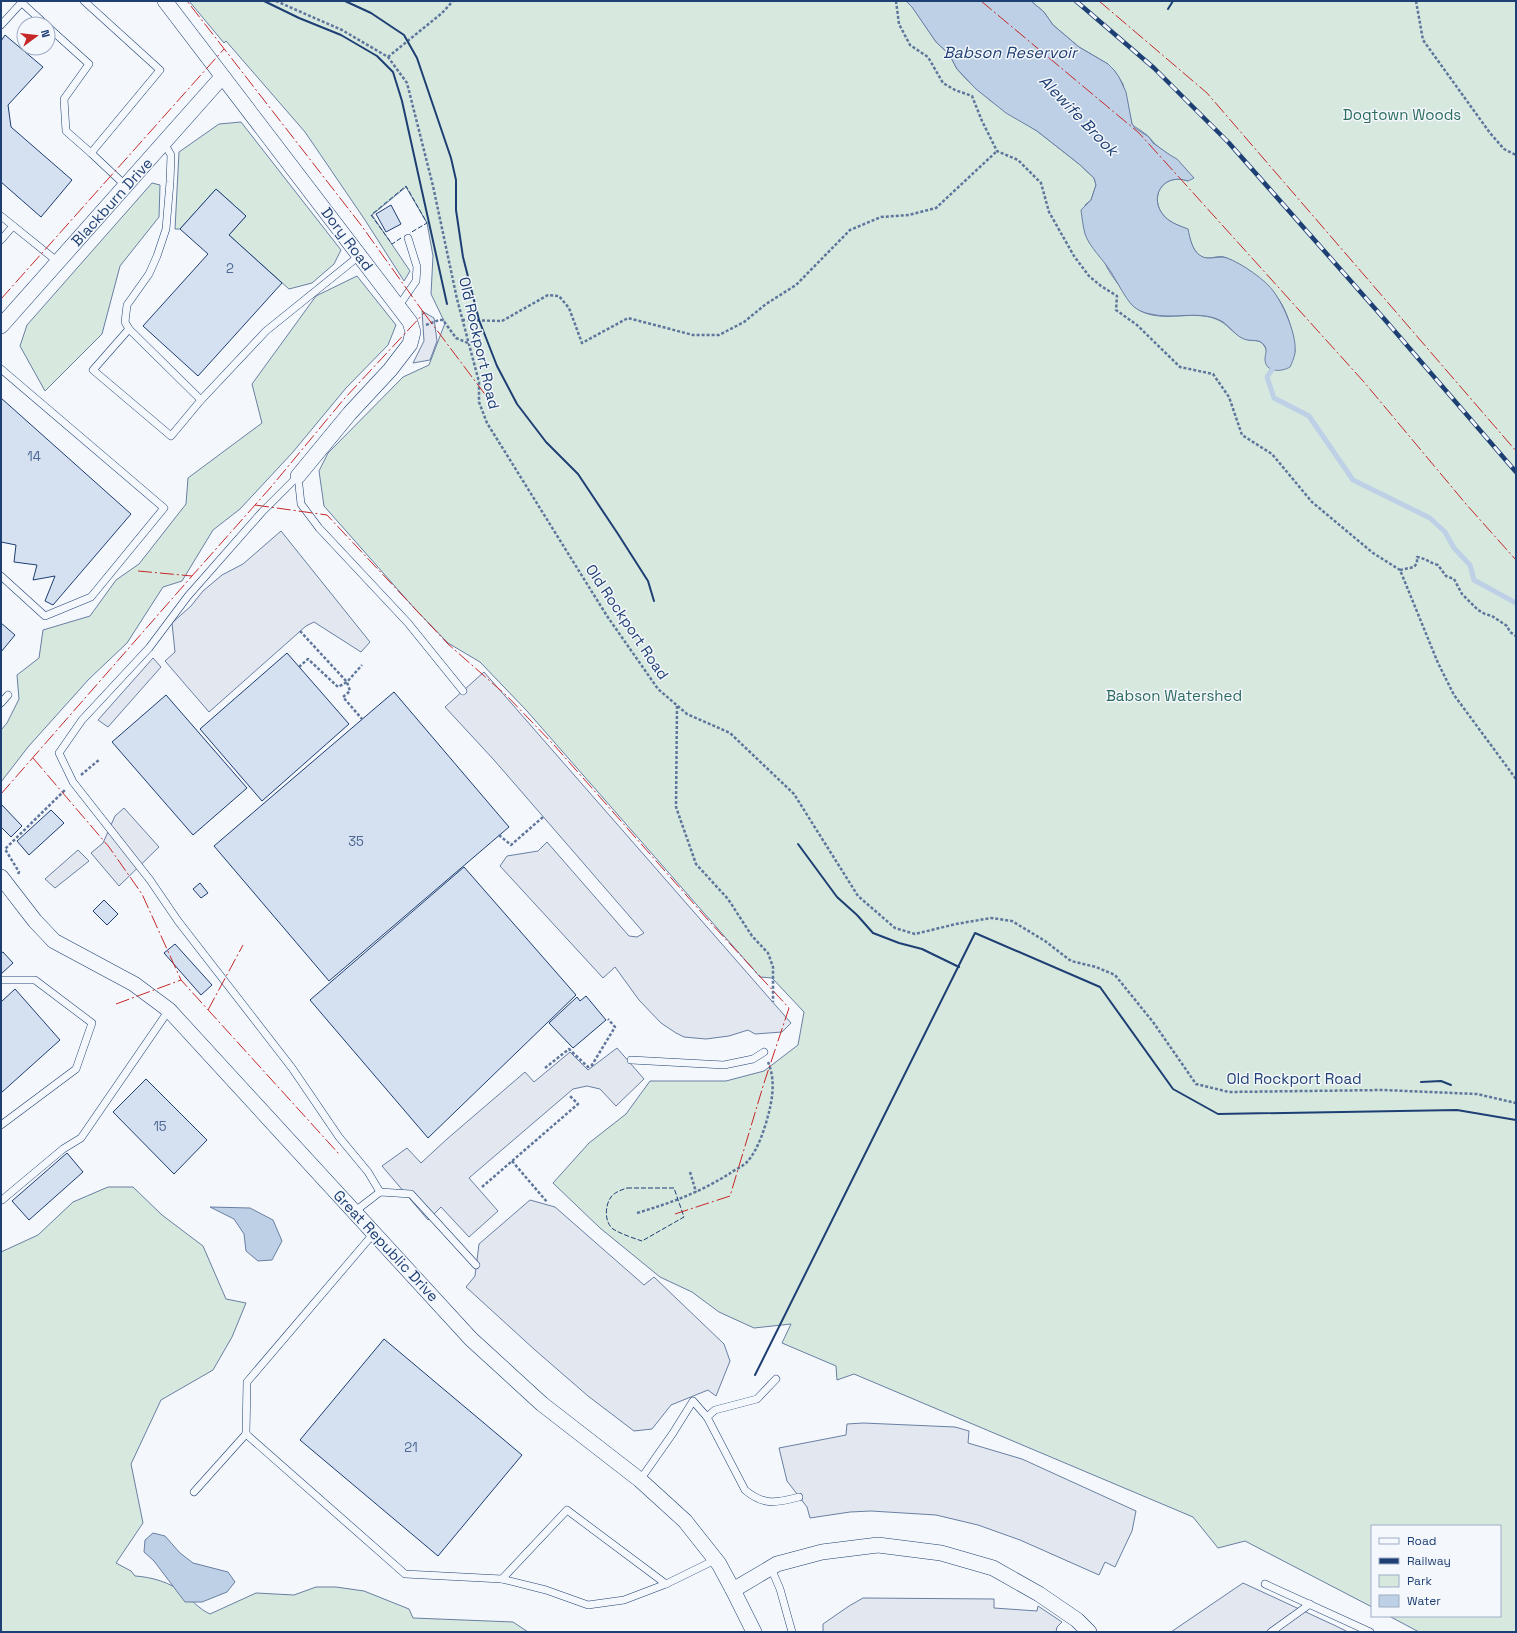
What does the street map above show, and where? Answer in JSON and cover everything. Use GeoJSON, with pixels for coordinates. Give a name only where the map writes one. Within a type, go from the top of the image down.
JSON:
{"type":"FeatureCollection","features":[{"type":"Feature","properties":{"kind":"street","name":"Dory Road"},"geometry":{"type":"LineString","coordinates":[[165,1],[410,322],[413,332]]}},
{"type":"Feature","properties":{"kind":"street","name":"Blackburn Drive"},"geometry":{"type":"LineString","coordinates":[[1,326],[222,77]]}},
{"type":"Feature","properties":{"kind":"street"},"geometry":{"type":"LineString","coordinates":[[298,476],[350,413],[390,370],[410,344],[413,332]]}},
{"type":"Feature","properties":{"kind":"street","name":"Great Republic Drive"},"geometry":{"type":"LineString","coordinates":[[4,881],[35,921],[54,941],[134,984],[170,1010],[471,1339],[542,1404],[640,1480],[685,1521],[715,1560],[733,1590],[754,1632]]}},
{"type":"Feature","properties":{"kind":"street"},"geometry":{"type":"LineString","coordinates":[[733,1590],[777,1564],[822,1552],[878,1545],[941,1552],[993,1568],[1039,1594],[1077,1620],[1089,1632]]}},
{"type":"Feature","properties":{"kind":"lane"},"geometry":{"type":"LineString","coordinates":[[84,1],[160,70],[91,153]]}},
{"type":"Feature","properties":{"kind":"lane"},"geometry":{"type":"LineString","coordinates":[[1,25],[22,2],[37,16]]}},
{"type":"Feature","properties":{"kind":"lane"},"geometry":{"type":"LineString","coordinates":[[56,34],[90,64],[64,99],[66,131],[126,186]]}},
{"type":"Feature","properties":{"kind":"lane"},"geometry":{"type":"LineString","coordinates":[[164,143],[171,155],[166,230],[149,274],[127,306],[125,322],[129,329],[201,400]]}},
{"type":"Feature","properties":{"kind":"lane"},"geometry":{"type":"LineString","coordinates":[[1,216],[58,262]]}},
{"type":"Feature","properties":{"kind":"lane"},"geometry":{"type":"LineString","coordinates":[[1,240],[13,226]]}},
{"type":"Feature","properties":{"kind":"lane"},"geometry":{"type":"LineString","coordinates":[[398,307],[416,281],[417,266],[408,238]]}},
{"type":"Feature","properties":{"kind":"lane"},"geometry":{"type":"LineString","coordinates":[[129,329],[93,370],[171,436],[201,400],[266,331],[359,256]]}},
{"type":"Feature","properties":{"kind":"lane"},"geometry":{"type":"LineString","coordinates":[[1,369],[164,508],[91,597],[45,616],[1,576]]}},
{"type":"Feature","properties":{"kind":"lane"},"geometry":{"type":"LineString","coordinates":[[298,476],[301,504],[319,528],[408,622],[463,691]]}},
{"type":"Feature","properties":{"kind":"lane"},"geometry":{"type":"LineString","coordinates":[[298,476],[262,512],[188,596],[149,648],[82,720],[59,753],[73,782],[150,880],[178,921],[292,1068],[339,1137],[368,1172],[380,1192]]}},
{"type":"Feature","properties":{"kind":"lane"},"geometry":{"type":"LineString","coordinates":[[1,703],[8,695]]}},
{"type":"Feature","properties":{"kind":"lane"},"geometry":{"type":"LineString","coordinates":[[1,980],[35,980],[92,1023],[76,1069],[1,1125]]}},
{"type":"Feature","properties":{"kind":"lane"},"geometry":{"type":"LineString","coordinates":[[2,1200],[63,1149],[81,1138],[170,1010]]}},
{"type":"Feature","properties":{"kind":"lane"},"geometry":{"type":"LineString","coordinates":[[631,1060],[724,1064],[753,1058],[764,1052]]}},
{"type":"Feature","properties":{"kind":"lane"},"geometry":{"type":"LineString","coordinates":[[354,1212],[380,1192],[411,1194],[476,1265]]}},
{"type":"Feature","properties":{"kind":"lane"},"geometry":{"type":"LineString","coordinates":[[194,1492],[246,1434],[247,1382],[374,1233]]}},
{"type":"Feature","properties":{"kind":"lane"},"geometry":{"type":"LineString","coordinates":[[707,1417],[714,1410],[757,1399],[776,1379]]}},
{"type":"Feature","properties":{"kind":"lane"},"geometry":{"type":"LineString","coordinates":[[640,1480],[674,1433],[693,1401],[707,1417],[745,1490],[753,1497],[767,1503],[799,1497]]}},
{"type":"Feature","properties":{"kind":"lane"},"geometry":{"type":"LineString","coordinates":[[246,1434],[405,1574],[502,1579],[546,1590],[588,1605],[624,1600],[666,1584],[715,1560]]}},
{"type":"Feature","properties":{"kind":"lane"},"geometry":{"type":"LineString","coordinates":[[502,1579],[567,1510],[666,1584]]}},
{"type":"Feature","properties":{"kind":"lane"},"geometry":{"type":"LineString","coordinates":[[771,1568],[780,1589],[792,1632]]}},
{"type":"Feature","properties":{"kind":"lane"},"geometry":{"type":"LineString","coordinates":[[1265,1584],[1370,1632]]}},
{"type":"Feature","properties":{"kind":"lane"},"geometry":{"type":"LineString","coordinates":[[1271,1632],[1310,1604]]}},
{"type":"Feature","properties":{"kind":"path","name":"Old Rockport Road"},"geometry":{"type":"LineString","coordinates":[[279,1],[342,30],[388,57],[407,83],[433,186],[462,320],[479,382],[480,402],[487,423],[607,616],[658,689],[687,714],[730,732],[794,794],[858,896],[895,928],[915,934],[956,924],[991,918],[1012,921],[1045,940],[1071,962],[1096,967],[1115,975],[1153,1022],[1196,1084],[1229,1092],[1383,1090],[1477,1094],[1516,1103]]}},
{"type":"Feature","properties":{"kind":"path"},"geometry":{"type":"LineString","coordinates":[[388,57],[442,13],[453,1]]}},
{"type":"Feature","properties":{"kind":"path"},"geometry":{"type":"LineString","coordinates":[[896,1],[899,24],[910,45],[928,57],[943,83],[955,90],[972,96],[982,121],[997,151],[1018,160],[1041,182],[1049,212],[1074,256],[1089,276],[1117,296],[1116,310],[1137,325],[1180,367],[1213,374],[1229,397],[1242,436],[1272,454],[1317,507],[1373,553],[1400,570],[1438,663],[1454,695],[1516,779]]}},
{"type":"Feature","properties":{"kind":"path"},"geometry":{"type":"LineString","coordinates":[[1416,1],[1423,40],[1490,133],[1504,149],[1516,155]]}},
{"type":"Feature","properties":{"kind":"path"},"geometry":{"type":"LineString","coordinates":[[462,320],[502,321],[548,295],[558,296],[569,308],[582,343],[628,318],[693,335],[719,335],[744,322],[766,304],[796,285],[850,230],[881,217],[909,215],[936,208],[997,151]]}},
{"type":"Feature","properties":{"kind":"path"},"geometry":{"type":"LineString","coordinates":[[413,332],[432,323],[443,320],[456,338],[468,343]]}},
{"type":"Feature","properties":{"kind":"path"},"geometry":{"type":"LineString","coordinates":[[1400,570],[1414,567],[1418,563],[1417,557],[1426,559],[1431,564],[1438,565],[1446,576],[1454,579],[1462,594],[1478,610],[1492,616],[1507,626],[1510,632],[1516,636]]}},
{"type":"Feature","properties":{"kind":"path"},"geometry":{"type":"LineString","coordinates":[[300,631],[347,682],[350,691],[343,697],[362,719]]}},
{"type":"Feature","properties":{"kind":"path"},"geometry":{"type":"LineString","coordinates":[[299,667],[308,659],[338,688],[347,682],[362,665]]}},
{"type":"Feature","properties":{"kind":"path"},"geometry":{"type":"LineString","coordinates":[[677,705],[676,807],[696,864],[728,899],[752,936],[768,953],[773,967],[773,1002]]}},
{"type":"Feature","properties":{"kind":"path"},"geometry":{"type":"LineString","coordinates":[[4,881],[19,872],[5,849],[73,782],[100,759]]}},
{"type":"Feature","properties":{"kind":"path"},"geometry":{"type":"LineString","coordinates":[[499,835],[511,845],[543,817]]}},
{"type":"Feature","properties":{"kind":"path"},"geometry":{"type":"LineString","coordinates":[[545,1068],[569,1049],[588,1067],[592,1065],[615,1026],[608,1018]]}},
{"type":"Feature","properties":{"kind":"path"},"geometry":{"type":"LineString","coordinates":[[637,1213],[678,1200],[696,1192],[746,1163],[755,1150],[767,1120],[771,1103],[773,1085],[771,1069],[764,1052]]}},
{"type":"Feature","properties":{"kind":"path"},"geometry":{"type":"LineString","coordinates":[[482,1187],[578,1104],[569,1095]]}},
{"type":"Feature","properties":{"kind":"path"},"geometry":{"type":"LineString","coordinates":[[512,1161],[548,1202]]}},
{"type":"Feature","properties":{"kind":"path"},"geometry":{"type":"LineString","coordinates":[[690,1172],[696,1192]]}},
{"type":"Feature","properties":{"kind":"green space","name":"Babson Watershed"},"geometry":{"type":"Polygon","coordinates":[[[189,1],[906,1],[912,6],[936,42],[949,54],[957,69],[967,80],[991,101],[1037,131],[1079,164],[1094,178],[1096,185],[1091,200],[1085,205],[1107,267],[1136,308],[1145,313],[1155,315],[1207,316],[1220,321],[1236,334],[1247,340],[1262,343],[1267,352],[1295,352],[1291,327],[1287,316],[1283,306],[1270,288],[1251,272],[1227,258],[1206,258],[1200,256],[1193,247],[1187,229],[1170,221],[1160,210],[1157,202],[1160,188],[1171,180],[1179,179],[1188,181],[1188,172],[1181,164],[1159,148],[1147,135],[1132,124],[1123,84],[1114,70],[1108,64],[1079,47],[1053,25],[1044,12],[1031,1],[1516,1],[1516,1632],[1419,1632],[1391,1617],[1501,1617],[1501,1525],[1371,1525],[1371,1606],[1245,1541],[1218,1548],[1193,1517],[854,1374],[837,1380],[836,1366],[782,1343],[791,1324],[754,1328],[719,1312],[692,1292],[660,1277],[600,1228],[553,1183],[589,1143],[626,1114],[650,1081],[726,1081],[764,1071],[798,1045],[804,1012],[772,978],[760,977],[527,711],[480,662],[448,643],[415,609],[324,506],[319,471],[328,453],[403,377],[429,365],[445,323],[431,294],[433,256],[427,223],[406,187],[372,215],[410,271],[404,281],[365,220],[305,132],[226,41],[224,43],[189,1]]]}},
{"type":"Feature","properties":{"kind":"green space"},"geometry":{"type":"Polygon","coordinates":[[[241,122],[341,250],[334,264],[312,283],[289,289],[229,235],[246,216],[216,189],[180,229],[175,229],[179,152],[219,124],[241,122]]]}},
{"type":"Feature","properties":{"kind":"green space"},"geometry":{"type":"Polygon","coordinates":[[[152,183],[160,185],[159,217],[120,266],[102,334],[45,391],[20,346],[27,325],[152,183]]]}},
{"type":"Feature","properties":{"kind":"green space"},"geometry":{"type":"Polygon","coordinates":[[[357,276],[396,325],[388,345],[346,388],[293,452],[240,509],[213,530],[182,581],[163,587],[127,643],[89,679],[28,747],[1,782],[1,730],[7,723],[19,699],[17,675],[39,658],[43,630],[90,616],[116,580],[139,564],[186,504],[188,478],[262,423],[252,384],[316,296],[357,276]]]}},
{"type":"Feature","properties":{"kind":"green space"},"geometry":{"type":"Polygon","coordinates":[[[108,1187],[133,1187],[162,1215],[203,1246],[226,1299],[246,1303],[232,1337],[213,1370],[161,1400],[131,1464],[143,1523],[116,1563],[131,1571],[135,1576],[154,1579],[178,1589],[202,1610],[210,1614],[256,1593],[294,1595],[316,1587],[336,1587],[364,1591],[409,1609],[413,1618],[513,1622],[528,1632],[1,1632],[1,1252],[38,1235],[73,1202],[108,1187]]]}},
{"type":"Feature","properties":{"kind":"shaded area"},"geometry":{"type":"Polygon","coordinates":[[[422,311],[434,318],[437,341],[430,360],[413,363],[424,341],[422,311]]]}},
{"type":"Feature","properties":{"kind":"shaded area"},"geometry":{"type":"Polygon","coordinates":[[[281,531],[370,642],[361,652],[314,622],[306,626],[209,712],[165,661],[175,652],[172,623],[191,606],[203,591],[222,575],[243,564],[281,531]]]}},
{"type":"Feature","properties":{"kind":"shaded area"},"geometry":{"type":"Polygon","coordinates":[[[153,658],[161,667],[108,727],[98,720],[153,658]]]}},
{"type":"Feature","properties":{"kind":"shaded area"},"geometry":{"type":"Polygon","coordinates":[[[484,672],[791,1023],[782,1032],[755,1034],[748,1030],[729,1036],[706,1039],[684,1037],[676,1033],[661,1023],[639,1000],[615,967],[603,978],[500,866],[507,856],[538,851],[547,842],[629,936],[637,937],[644,933],[494,760],[445,707],[484,672]]]}},
{"type":"Feature","properties":{"kind":"shaded area"},"geometry":{"type":"Polygon","coordinates":[[[124,808],[159,847],[119,886],[91,853],[103,843],[115,816],[124,808]]]}},
{"type":"Feature","properties":{"kind":"shaded area"},"geometry":{"type":"Polygon","coordinates":[[[78,850],[89,861],[55,888],[45,879],[78,850]]]}},
{"type":"Feature","properties":{"kind":"shaded area"},"geometry":{"type":"Polygon","coordinates":[[[617,1048],[644,1079],[616,1106],[600,1089],[587,1086],[573,1089],[469,1178],[498,1211],[469,1237],[441,1207],[428,1220],[382,1166],[407,1148],[421,1163],[525,1072],[534,1082],[570,1052],[588,1070],[617,1048]]]}},
{"type":"Feature","properties":{"kind":"shaded area"},"geometry":{"type":"Polygon","coordinates":[[[530,1200],[555,1207],[644,1285],[654,1277],[724,1344],[730,1361],[716,1396],[708,1390],[671,1405],[652,1429],[634,1431],[588,1396],[466,1287],[475,1276],[479,1244],[530,1200]]]}},
{"type":"Feature","properties":{"kind":"shaded area"},"geometry":{"type":"Polygon","coordinates":[[[863,1423],[955,1427],[969,1431],[968,1443],[1022,1459],[1136,1511],[1132,1531],[1115,1567],[1105,1562],[1099,1575],[1020,1540],[978,1525],[936,1515],[871,1511],[850,1512],[810,1518],[807,1507],[787,1481],[779,1448],[846,1435],[847,1424],[863,1423]]]}},
{"type":"Feature","properties":{"kind":"shaded area"},"geometry":{"type":"Polygon","coordinates":[[[1243,1583],[1336,1626],[1348,1632],[1171,1632],[1243,1583]]]}},
{"type":"Feature","properties":{"kind":"shaded area"},"geometry":{"type":"Polygon","coordinates":[[[863,1598],[994,1599],[994,1608],[1037,1611],[1038,1606],[1062,1622],[1057,1627],[1056,1632],[823,1632],[823,1624],[863,1598]]]}},
{"type":"Feature","properties":{"kind":"water","name":"Babson Reservoir"},"geometry":{"type":"Polygon","coordinates":[[[906,1],[1031,1],[1044,12],[1053,25],[1079,47],[1108,64],[1119,77],[1126,92],[1132,124],[1135,128],[1149,137],[1153,143],[1177,159],[1194,178],[1188,181],[1179,179],[1171,180],[1165,183],[1160,188],[1158,195],[1157,202],[1160,210],[1170,221],[1188,229],[1193,248],[1198,254],[1207,258],[1224,257],[1233,260],[1253,272],[1270,287],[1286,313],[1292,329],[1295,353],[1290,367],[1283,370],[1271,369],[1266,364],[1266,349],[1262,343],[1241,338],[1223,322],[1215,318],[1197,315],[1160,316],[1148,314],[1132,305],[1108,267],[1090,244],[1085,234],[1081,210],[1091,200],[1096,185],[1094,178],[1079,164],[1037,131],[1006,113],[976,89],[957,69],[949,54],[936,42],[912,7],[906,1]]]}},
{"type":"Feature","properties":{"kind":"water"},"geometry":{"type":"Polygon","coordinates":[[[210,1207],[250,1208],[273,1220],[282,1241],[272,1260],[258,1261],[246,1251],[244,1234],[234,1219],[210,1207]]]}},
{"type":"Feature","properties":{"kind":"water"},"geometry":{"type":"Polygon","coordinates":[[[153,1533],[165,1536],[180,1553],[193,1563],[228,1572],[235,1582],[227,1592],[202,1602],[185,1602],[154,1561],[144,1552],[145,1540],[153,1533]]]}},
{"type":"Feature","properties":{"kind":"building"},"geometry":{"type":"Polygon","coordinates":[[[5,35],[16,44],[16,56],[30,56],[43,67],[8,105],[11,127],[72,180],[41,217],[1,182],[1,41],[5,35]]]}},
{"type":"Feature","properties":{"kind":"building"},"geometry":{"type":"Polygon","coordinates":[[[216,189],[246,216],[229,235],[282,283],[198,376],[143,326],[208,254],[180,229],[216,189]]]}},
{"type":"Feature","properties":{"kind":"building"},"geometry":{"type":"Polygon","coordinates":[[[391,205],[401,224],[386,232],[376,214],[391,205]]]}},
{"type":"Feature","properties":{"kind":"building"},"geometry":{"type":"Polygon","coordinates":[[[1,398],[131,514],[53,605],[45,601],[55,576],[33,580],[37,565],[14,562],[16,545],[1,542],[1,398]]]}},
{"type":"Feature","properties":{"kind":"building"},"geometry":{"type":"Polygon","coordinates":[[[1,623],[15,635],[1,652],[1,623]]]}},
{"type":"Feature","properties":{"kind":"building"},"geometry":{"type":"Polygon","coordinates":[[[287,653],[349,724],[262,801],[200,729],[287,653]]]}},
{"type":"Feature","properties":{"kind":"building"},"geometry":{"type":"Polygon","coordinates":[[[394,692],[509,827],[329,981],[214,846],[394,692]]]}},
{"type":"Feature","properties":{"kind":"building"},"geometry":{"type":"Polygon","coordinates":[[[166,695],[247,788],[193,835],[112,742],[166,695]]]}},
{"type":"Feature","properties":{"kind":"building"},"geometry":{"type":"Polygon","coordinates":[[[1,804],[22,826],[11,837],[1,827],[1,804]]]}},
{"type":"Feature","properties":{"kind":"building"},"geometry":{"type":"Polygon","coordinates":[[[51,810],[64,823],[29,855],[17,841],[51,810]]]}},
{"type":"Feature","properties":{"kind":"building"},"geometry":{"type":"Polygon","coordinates":[[[464,867],[576,995],[428,1138],[310,1000],[464,867]]]}},
{"type":"Feature","properties":{"kind":"building"},"geometry":{"type":"Polygon","coordinates":[[[200,883],[208,893],[201,898],[193,889],[200,883]]]}},
{"type":"Feature","properties":{"kind":"building"},"geometry":{"type":"Polygon","coordinates":[[[104,900],[118,914],[107,925],[93,911],[104,900]]]}},
{"type":"Feature","properties":{"kind":"building"},"geometry":{"type":"Polygon","coordinates":[[[175,944],[212,985],[201,995],[164,953],[175,944]]]}},
{"type":"Feature","properties":{"kind":"building"},"geometry":{"type":"Polygon","coordinates":[[[3,952],[13,963],[1,974],[1,953],[3,952]]]}},
{"type":"Feature","properties":{"kind":"building"},"geometry":{"type":"Polygon","coordinates":[[[15,989],[60,1040],[1,1093],[1,1002],[15,989]]]}},
{"type":"Feature","properties":{"kind":"building"},"geometry":{"type":"Polygon","coordinates":[[[586,996],[606,1020],[573,1048],[549,1023],[577,997],[580,1001],[586,996]]]}},
{"type":"Feature","properties":{"kind":"building"},"geometry":{"type":"Polygon","coordinates":[[[146,1079],[207,1140],[174,1174],[113,1112],[146,1079]]]}},
{"type":"Feature","properties":{"kind":"building"},"geometry":{"type":"Polygon","coordinates":[[[67,1153],[83,1172],[29,1220],[12,1201],[67,1153]]]}},
{"type":"Feature","properties":{"kind":"building"},"geometry":{"type":"Polygon","coordinates":[[[384,1339],[522,1455],[438,1556],[300,1440],[384,1339]]]}},
{"type":"Feature","properties":{"kind":"waterway","name":"Alewife Brook"},"geometry":{"type":"LineString","coordinates":[[1276,364],[1267,377],[1274,398],[1309,416],[1353,480],[1430,518],[1445,532],[1454,548],[1470,565],[1474,580],[1516,603]]}},
{"type":"Feature","properties":{"kind":"railway"},"geometry":{"type":"LineString","coordinates":[[1076,1],[1154,68],[1229,143],[1386,321],[1516,472]]}},
{"type":"Feature","properties":{"kind":"fence"},"geometry":{"type":"LineString","coordinates":[[401,238],[392,244],[371,215],[406,186],[427,223],[410,233]]}},
{"type":"Feature","properties":{"kind":"fence"},"geometry":{"type":"LineString","coordinates":[[627,1188],[674,1188],[684,1217],[642,1241],[616,1231],[610,1226],[607,1218],[606,1213],[609,1200],[614,1194],[627,1188]]}},
{"type":"Feature","properties":{"kind":"wall"},"geometry":{"type":"LineString","coordinates":[[264,1],[299,18],[341,35],[377,56],[393,72],[402,101],[447,304]]}},
{"type":"Feature","properties":{"kind":"wall"},"geometry":{"type":"LineString","coordinates":[[345,1],[371,13],[404,35],[417,58],[451,158],[456,180],[456,210],[463,257],[479,320],[497,366],[517,404],[546,442],[578,474],[648,581],[654,601]]}},
{"type":"Feature","properties":{"kind":"wall"},"geometry":{"type":"LineString","coordinates":[[1168,9],[1173,1]]}},
{"type":"Feature","properties":{"kind":"wall"},"geometry":{"type":"LineString","coordinates":[[798,844],[837,897],[857,915],[873,933],[899,943],[922,949],[959,967]]}},
{"type":"Feature","properties":{"kind":"wall"},"geometry":{"type":"LineString","coordinates":[[755,1375],[975,933],[1100,987],[1173,1089],[1218,1114],[1457,1110],[1516,1120]]}},
{"type":"Feature","properties":{"kind":"wall"},"geometry":{"type":"LineString","coordinates":[[1421,1082],[1441,1081],[1451,1085]]}},
{"type":"Feature","properties":{"kind":"power"},"geometry":{"type":"LineString","coordinates":[[1,794],[271,487],[344,399],[424,313],[361,225],[187,1]]}},
{"type":"Feature","properties":{"kind":"power"},"geometry":{"type":"LineString","coordinates":[[981,1],[1139,133],[1364,382],[1466,504],[1516,560]]}},
{"type":"Feature","properties":{"kind":"power"},"geometry":{"type":"LineString","coordinates":[[1099,1],[1207,93],[1516,451]]}},
{"type":"Feature","properties":{"kind":"power"},"geometry":{"type":"LineString","coordinates":[[1,299],[224,49]]}},
{"type":"Feature","properties":{"kind":"power"},"geometry":{"type":"LineString","coordinates":[[424,313],[490,401]]}},
{"type":"Feature","properties":{"kind":"power"},"geometry":{"type":"LineString","coordinates":[[255,505],[327,515],[448,644],[507,696],[554,745],[709,921],[789,1008],[764,1083],[730,1196],[675,1214]]}},
{"type":"Feature","properties":{"kind":"power"},"geometry":{"type":"LineString","coordinates":[[138,571],[192,576]]}},
{"type":"Feature","properties":{"kind":"power"},"geometry":{"type":"LineString","coordinates":[[33,758],[109,847],[142,894],[181,980],[339,1154]]}},
{"type":"Feature","properties":{"kind":"power"},"geometry":{"type":"LineString","coordinates":[[208,1010],[243,945]]}},
{"type":"Feature","properties":{"kind":"power"},"geometry":{"type":"LineString","coordinates":[[116,1004],[181,980]]}},
{"type":"Feature","properties":{"kind":"park label","name":"Dogtown Woods"},"geometry":{"type":"Point","coordinates":[1402,115]}}]}
